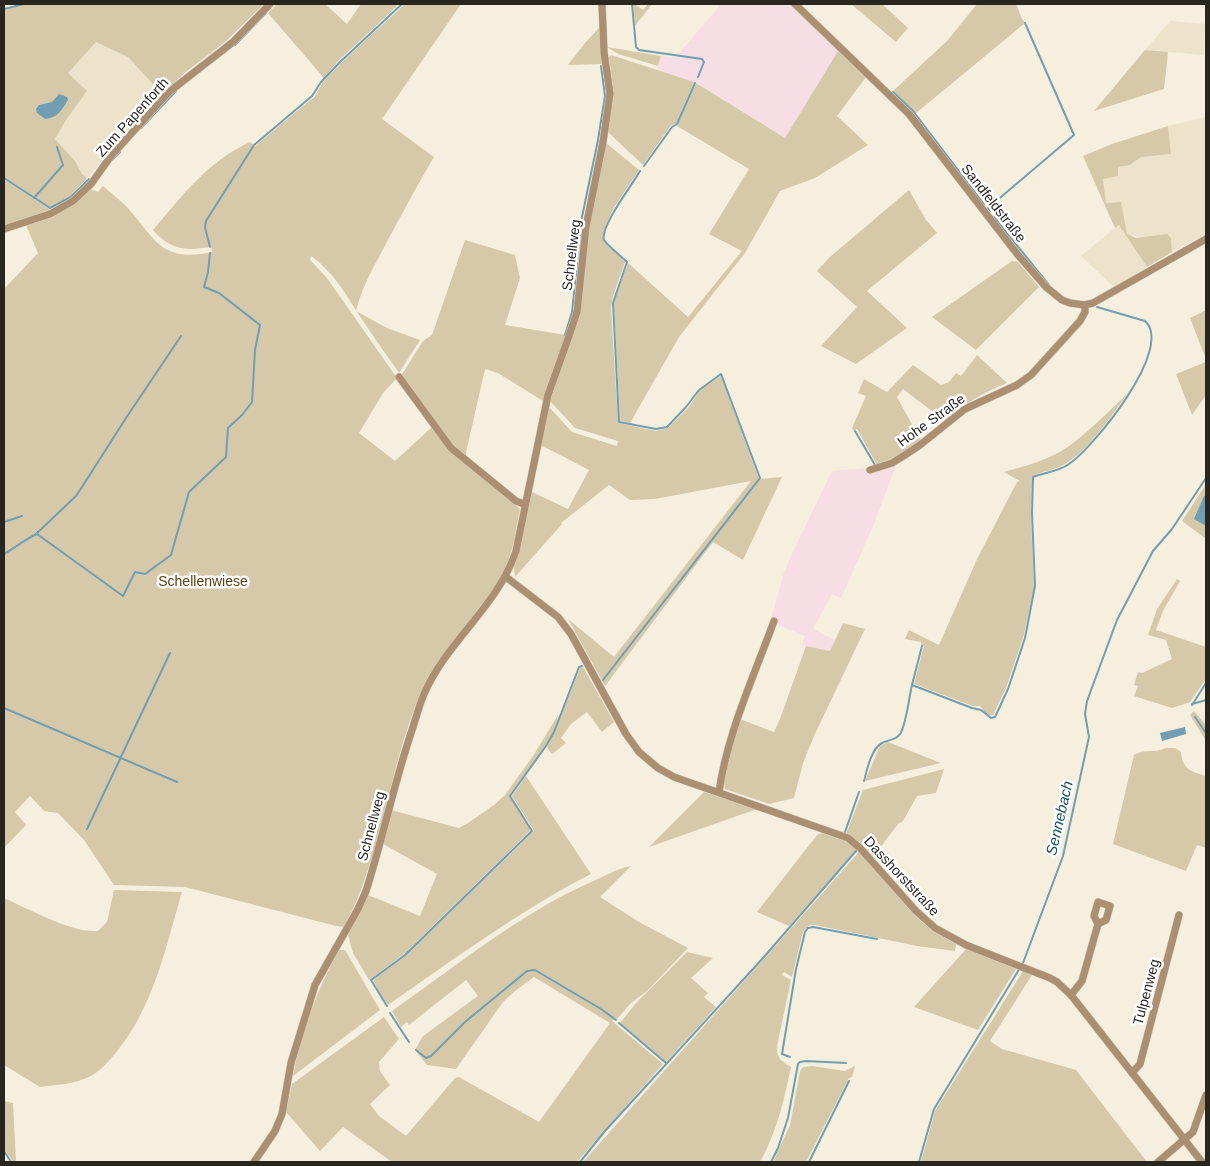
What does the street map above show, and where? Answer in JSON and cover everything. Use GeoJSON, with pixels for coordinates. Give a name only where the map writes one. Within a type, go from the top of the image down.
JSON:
{"type":"FeatureCollection","features":[{"type":"Feature","properties":{"kind":"street","name":"Zum Papenforth"},"geometry":{"type":"LineString","coordinates":[[4,228],[50,214],[73,201],[96,178],[111,156],[169,92],[233,42],[270,4]]}},
{"type":"Feature","properties":{"kind":"street","name":"Schnellweg"},"geometry":{"type":"LineString","coordinates":[[254,1162],[275,1131],[282,1114],[291,1063],[316,985],[366,891],[400,766],[424,695],[435,673],[448,654],[500,588],[516,551],[524,504],[548,395],[576,312],[586,227],[603,142],[610,94],[604,52],[602,4]]}},
{"type":"Feature","properties":{"kind":"street","name":"Sandfeldstraße"},"geometry":{"type":"LineString","coordinates":[[795,4],[909,114],[1046,287],[1062,300],[1077,305],[1085,305]]}},
{"type":"Feature","properties":{"kind":"street"},"geometry":{"type":"LineString","coordinates":[[1085,305],[1122,287],[1206,239]]}},
{"type":"Feature","properties":{"kind":"street","name":"Hohe Straße"},"geometry":{"type":"LineString","coordinates":[[870,470],[892,463],[905,456],[965,409],[1017,385],[1031,375],[1080,321],[1085,312],[1085,305]]}},
{"type":"Feature","properties":{"kind":"street"},"geometry":{"type":"LineString","coordinates":[[399,377],[452,448],[516,501],[524,504]]}},
{"type":"Feature","properties":{"kind":"street","name":"Dasshorststraße"},"geometry":{"type":"LineString","coordinates":[[506,577],[558,617],[572,634],[626,734],[639,752],[658,768],[674,777],[848,838],[860,848],[930,924],[948,936],[1057,982],[1070,995],[1202,1162]]}},
{"type":"Feature","properties":{"kind":"street"},"geometry":{"type":"LineString","coordinates":[[719,792],[722,767],[729,745],[774,621]]}},
{"type":"Feature","properties":{"kind":"street","name":"Tulpenweg"},"geometry":{"type":"LineString","coordinates":[[1132,1073],[1140,1064],[1179,915]]}},
{"type":"Feature","properties":{"kind":"street"},"geometry":{"type":"LineString","coordinates":[[1070,995],[1082,981],[1098,924]]}},
{"type":"Feature","properties":{"kind":"street"},"geometry":{"type":"LineString","coordinates":[[1158,1162],[1193,1132],[1206,1095]]}},
{"type":"Feature","properties":{"kind":"shaded area"},"geometry":{"type":"Polygon","coordinates":[[[721,4],[790,4],[838,51],[785,138],[697,83],[657,71],[661,56],[676,57],[721,4]]]}},
{"type":"Feature","properties":{"kind":"shaded area"},"geometry":{"type":"Polygon","coordinates":[[[1170,21],[1205,24],[1204,55],[1145,50],[1170,21]]]}},
{"type":"Feature","properties":{"kind":"shaded area"},"geometry":{"type":"Polygon","coordinates":[[[96,41],[128,57],[162,94],[87,178],[82,174],[75,161],[55,139],[87,91],[68,73],[96,41]]]}},
{"type":"Feature","properties":{"kind":"shaded area"},"geometry":{"type":"Polygon","coordinates":[[[1205,117],[1206,234],[1172,252],[1171,238],[1130,236],[1126,232],[1121,202],[1106,204],[1103,178],[1118,176],[1118,167],[1132,164],[1141,157],[1171,154],[1168,126],[1205,117]]]}},
{"type":"Feature","properties":{"kind":"shaded area"},"geometry":{"type":"Polygon","coordinates":[[[1119,225],[1147,267],[1115,288],[1081,256],[1119,225]]]}},
{"type":"Feature","properties":{"kind":"shaded area"},"geometry":{"type":"Polygon","coordinates":[[[896,465],[873,526],[841,598],[832,594],[813,629],[835,640],[830,651],[802,645],[805,636],[770,622],[784,573],[832,471],[868,468],[868,474],[896,465]]]}},
{"type":"Feature","properties":{"kind":"green space"},"geometry":{"type":"Polygon","coordinates":[[[26,4],[264,4],[225,42],[187,71],[162,94],[128,57],[96,42],[68,73],[87,91],[55,139],[75,161],[82,174],[87,178],[70,197],[51,208],[35,198],[63,165],[58,147],[62,165],[34,197],[4,177],[4,10],[26,4]],[[68,100],[39,105],[37,113],[45,119],[59,112],[68,100]]]}},
{"type":"Feature","properties":{"kind":"green space"},"geometry":{"type":"Polygon","coordinates":[[[277,4],[325,4],[347,24],[361,4],[394,4],[397,6],[338,61],[324,78],[268,13],[277,4]]]}},
{"type":"Feature","properties":{"kind":"green space","name":"Schellenwiese"},"geometry":{"type":"Polygon","coordinates":[[[405,4],[461,4],[382,119],[434,157],[363,288],[356,311],[331,275],[311,256],[310,260],[327,278],[397,378],[383,393],[359,433],[395,461],[432,427],[520,509],[511,551],[501,576],[440,660],[421,693],[401,751],[368,871],[344,927],[185,887],[114,885],[84,840],[58,813],[44,811],[30,796],[15,812],[26,825],[4,848],[4,289],[38,253],[26,225],[90,189],[98,192],[103,186],[126,206],[153,238],[170,251],[195,255],[212,252],[211,247],[179,248],[166,242],[153,230],[208,170],[234,150],[250,142],[255,146],[315,96],[323,82],[341,63],[405,4]]]}},
{"type":"Feature","properties":{"kind":"green space"},"geometry":{"type":"Polygon","coordinates":[[[633,4],[643,10],[648,4],[652,4],[635,26],[633,4]]]}},
{"type":"Feature","properties":{"kind":"green space"},"geometry":{"type":"Polygon","coordinates":[[[851,4],[882,4],[908,28],[896,42],[851,4]]]}},
{"type":"Feature","properties":{"kind":"green space"},"geometry":{"type":"Polygon","coordinates":[[[977,4],[1016,4],[1025,23],[915,114],[893,91],[947,41],[977,4]]]}},
{"type":"Feature","properties":{"kind":"green space"},"geometry":{"type":"Polygon","coordinates":[[[599,28],[603,64],[568,65],[585,43],[599,28]]]}},
{"type":"Feature","properties":{"kind":"green space"},"geometry":{"type":"Polygon","coordinates":[[[607,47],[661,56],[658,66],[618,54],[607,47]]]}},
{"type":"Feature","properties":{"kind":"green space"},"geometry":{"type":"Polygon","coordinates":[[[1145,50],[1168,52],[1164,89],[1094,111],[1145,50]]]}},
{"type":"Feature","properties":{"kind":"green space"},"geometry":{"type":"Polygon","coordinates":[[[838,51],[866,77],[837,116],[868,145],[815,178],[780,191],[745,253],[679,337],[630,423],[620,421],[614,302],[628,263],[688,317],[742,251],[709,234],[749,169],[677,126],[696,83],[785,138],[838,51]]]}},
{"type":"Feature","properties":{"kind":"green space"},"geometry":{"type":"Polygon","coordinates":[[[611,55],[694,82],[676,124],[671,125],[643,165],[608,132],[614,95],[609,57],[611,55]]]}},
{"type":"Feature","properties":{"kind":"green space"},"geometry":{"type":"Polygon","coordinates":[[[1168,126],[1171,154],[1141,157],[1130,165],[1118,167],[1118,176],[1103,179],[1106,203],[1121,202],[1127,234],[1136,238],[1167,234],[1171,238],[1172,252],[1147,267],[1119,225],[1115,228],[1083,156],[1112,144],[1168,126]]]}},
{"type":"Feature","properties":{"kind":"green space"},"geometry":{"type":"Polygon","coordinates":[[[606,143],[639,170],[610,215],[604,234],[604,242],[625,262],[613,296],[611,308],[618,423],[656,431],[668,428],[688,408],[700,390],[721,376],[759,479],[782,477],[743,560],[713,542],[605,686],[568,619],[614,657],[751,481],[655,499],[630,500],[609,485],[561,523],[515,577],[514,568],[530,491],[568,509],[589,470],[540,445],[549,407],[572,432],[617,446],[618,441],[575,428],[550,401],[580,313],[590,222],[606,143]]]}},
{"type":"Feature","properties":{"kind":"green space"},"geometry":{"type":"Polygon","coordinates":[[[4,179],[51,210],[4,226],[4,179]]]}},
{"type":"Feature","properties":{"kind":"green space"},"geometry":{"type":"Polygon","coordinates":[[[909,190],[926,220],[937,233],[867,291],[907,328],[856,364],[821,346],[857,307],[817,271],[830,257],[909,190]]]}},
{"type":"Feature","properties":{"kind":"green space"},"geometry":{"type":"Polygon","coordinates":[[[465,240],[515,255],[520,278],[505,325],[566,335],[543,401],[498,373],[485,369],[465,457],[453,447],[401,376],[423,341],[432,335],[465,240]]]}},
{"type":"Feature","properties":{"kind":"green space"},"geometry":{"type":"Polygon","coordinates":[[[1012,261],[1018,262],[1039,287],[976,350],[932,317],[1012,261]]]}},
{"type":"Feature","properties":{"kind":"green space"},"geometry":{"type":"Polygon","coordinates":[[[1206,310],[1206,359],[1190,318],[1206,310]]]}},
{"type":"Feature","properties":{"kind":"green space"},"geometry":{"type":"Polygon","coordinates":[[[357,311],[387,328],[420,340],[399,373],[373,335],[357,311]]]}},
{"type":"Feature","properties":{"kind":"green space"},"geometry":{"type":"Polygon","coordinates":[[[977,355],[1007,383],[974,399],[945,421],[903,389],[897,397],[921,441],[903,453],[877,465],[857,429],[854,431],[852,428],[866,396],[858,393],[864,379],[887,392],[913,365],[941,385],[949,382],[956,373],[961,376],[977,355]]]}},
{"type":"Feature","properties":{"kind":"green space"},"geometry":{"type":"Polygon","coordinates":[[[1206,362],[1206,395],[1192,415],[1176,374],[1206,362]]]}},
{"type":"Feature","properties":{"kind":"green space"},"geometry":{"type":"Polygon","coordinates":[[[1128,393],[1100,432],[1074,458],[1061,466],[1032,476],[1031,518],[1034,589],[1023,638],[1006,688],[993,715],[987,715],[980,706],[973,706],[914,684],[924,646],[921,645],[921,642],[905,639],[909,630],[939,645],[977,559],[1017,482],[1020,481],[1004,472],[1045,459],[1067,448],[1128,393]]]}},
{"type":"Feature","properties":{"kind":"green space"},"geometry":{"type":"Polygon","coordinates":[[[1206,484],[1206,536],[1205,538],[1182,521],[1206,484]]]}},
{"type":"Feature","properties":{"kind":"green space"},"geometry":{"type":"Polygon","coordinates":[[[1177,579],[1180,581],[1163,611],[1156,630],[1206,647],[1206,679],[1190,702],[1172,708],[1134,696],[1138,686],[1134,685],[1138,672],[1142,673],[1172,659],[1166,640],[1148,635],[1157,609],[1177,579]]]}},
{"type":"Feature","properties":{"kind":"green space"},"geometry":{"type":"Polygon","coordinates":[[[843,623],[865,629],[814,736],[803,763],[794,798],[769,804],[725,789],[724,772],[740,719],[774,732],[806,646],[830,651],[843,623]]]}},
{"type":"Feature","properties":{"kind":"green space"},"geometry":{"type":"Polygon","coordinates":[[[583,667],[614,722],[602,732],[587,712],[571,724],[561,738],[566,743],[552,754],[547,747],[580,668],[583,667]]]}},
{"type":"Feature","properties":{"kind":"green space"},"geometry":{"type":"Polygon","coordinates":[[[1194,711],[1206,725],[1206,741],[1190,715],[1194,711]]]}},
{"type":"Feature","properties":{"kind":"green space"},"geometry":{"type":"Polygon","coordinates":[[[558,715],[556,725],[545,746],[509,796],[531,830],[404,954],[369,980],[353,953],[348,935],[368,895],[420,916],[437,874],[383,844],[391,810],[459,828],[468,823],[505,795],[533,756],[558,715]]]}},
{"type":"Feature","properties":{"kind":"green space"},"geometry":{"type":"Polygon","coordinates":[[[888,742],[941,763],[865,781],[880,746],[888,742]]]}},
{"type":"Feature","properties":{"kind":"green space"},"geometry":{"type":"Polygon","coordinates":[[[1166,748],[1175,748],[1181,752],[1188,769],[1206,776],[1206,848],[1197,845],[1186,871],[1113,844],[1134,755],[1166,748]]]}},
{"type":"Feature","properties":{"kind":"green space"},"geometry":{"type":"Polygon","coordinates":[[[944,769],[936,793],[917,796],[903,821],[898,824],[873,857],[858,841],[846,834],[863,790],[944,769]]]}},
{"type":"Feature","properties":{"kind":"green space"},"geometry":{"type":"Polygon","coordinates":[[[526,776],[591,874],[564,888],[513,920],[388,1005],[373,979],[406,955],[534,831],[512,796],[526,776]]]}},
{"type":"Feature","properties":{"kind":"green space"},"geometry":{"type":"Polygon","coordinates":[[[704,792],[757,809],[649,847],[704,792]]]}},
{"type":"Feature","properties":{"kind":"green space"},"geometry":{"type":"Polygon","coordinates":[[[822,833],[845,841],[857,849],[789,926],[757,912],[817,835],[822,833]]]}},
{"type":"Feature","properties":{"kind":"green space"},"geometry":{"type":"Polygon","coordinates":[[[859,852],[915,916],[934,932],[956,944],[955,951],[917,946],[809,925],[803,932],[792,977],[784,972],[782,975],[791,980],[777,1053],[784,1063],[791,1067],[783,1104],[766,1151],[760,1162],[583,1162],[859,852]]]}},
{"type":"Feature","properties":{"kind":"green space"},"geometry":{"type":"Polygon","coordinates":[[[631,866],[600,897],[639,922],[688,948],[647,991],[631,1003],[617,1019],[615,1018],[612,1021],[663,1064],[577,1162],[392,1162],[343,1127],[320,1151],[286,1112],[292,1084],[384,1017],[399,1039],[379,1062],[380,1071],[390,1085],[370,1104],[379,1116],[406,1136],[455,1078],[459,1077],[539,1122],[610,1023],[534,977],[503,1002],[456,1069],[427,1065],[415,1050],[423,1036],[478,996],[466,980],[409,1025],[407,1022],[401,1027],[392,1011],[488,942],[537,910],[589,883],[631,866]]]}},
{"type":"Feature","properties":{"kind":"green space"},"geometry":{"type":"Polygon","coordinates":[[[114,890],[182,892],[150,995],[130,1033],[105,1066],[93,1075],[77,1081],[40,1087],[4,1065],[4,898],[63,924],[87,931],[98,931],[107,922],[114,890]]]}},
{"type":"Feature","properties":{"kind":"green space"},"geometry":{"type":"Polygon","coordinates":[[[967,948],[1016,969],[978,1030],[914,1007],[967,948]]]}},
{"type":"Feature","properties":{"kind":"green space"},"geometry":{"type":"Polygon","coordinates":[[[339,950],[345,950],[380,1010],[293,1076],[300,1043],[311,1011],[339,950]]]}},
{"type":"Feature","properties":{"kind":"green space"},"geometry":{"type":"Polygon","coordinates":[[[687,952],[713,958],[691,978],[708,993],[704,997],[716,1007],[666,1062],[620,1023],[636,1003],[687,952]]]}},
{"type":"Feature","properties":{"kind":"green space"},"geometry":{"type":"Polygon","coordinates":[[[1023,971],[1032,975],[990,1041],[1002,1049],[1076,1070],[1147,1162],[921,1162],[935,1111],[1023,971]]]}},
{"type":"Feature","properties":{"kind":"green space"},"geometry":{"type":"Polygon","coordinates":[[[812,1066],[845,1071],[855,1066],[852,1077],[849,1078],[806,1162],[773,1162],[790,1125],[800,1071],[803,1067],[812,1066]]]}},
{"type":"Feature","properties":{"kind":"green space"},"geometry":{"type":"Polygon","coordinates":[[[4,1101],[13,1103],[16,1162],[13,1162],[4,1149],[4,1101]]]}},
{"type":"Feature","properties":{"kind":"water"},"geometry":{"type":"Polygon","coordinates":[[[59,94],[67,97],[68,100],[59,113],[45,119],[37,113],[36,109],[39,105],[52,102],[59,94]]]}},
{"type":"Feature","properties":{"kind":"water"},"geometry":{"type":"Polygon","coordinates":[[[1206,495],[1206,526],[1194,519],[1206,495]]]}},
{"type":"Feature","properties":{"kind":"water"},"geometry":{"type":"Polygon","coordinates":[[[1185,727],[1186,734],[1162,741],[1160,733],[1185,727]]]}},
{"type":"Feature","properties":{"kind":"waterway"},"geometry":{"type":"LineString","coordinates":[[4,9],[24,4]]}},
{"type":"Feature","properties":{"kind":"waterway"},"geometry":{"type":"LineString","coordinates":[[210,247],[205,227],[206,221],[254,145],[312,96],[321,82],[340,62],[402,4]]}},
{"type":"Feature","properties":{"kind":"waterway"},"geometry":{"type":"LineString","coordinates":[[632,4],[636,47],[639,50],[702,59],[704,62],[698,77]]}},
{"type":"Feature","properties":{"kind":"waterway"},"geometry":{"type":"LineString","coordinates":[[235,45],[266,13]]}},
{"type":"Feature","properties":{"kind":"waterway"},"geometry":{"type":"LineString","coordinates":[[990,211],[988,208],[1074,135],[1025,23]]}},
{"type":"Feature","properties":{"kind":"waterway"},"geometry":{"type":"LineString","coordinates":[[565,335],[572,312],[582,217],[605,96],[601,66]]}},
{"type":"Feature","properties":{"kind":"waterway"},"geometry":{"type":"LineString","coordinates":[[644,166],[672,127],[677,124],[695,83]]}},
{"type":"Feature","properties":{"kind":"waterway"},"geometry":{"type":"LineString","coordinates":[[141,128],[176,91]]}},
{"type":"Feature","properties":{"kind":"waterway"},"geometry":{"type":"LineString","coordinates":[[893,92],[913,111],[984,204]]}},
{"type":"Feature","properties":{"kind":"waterway"},"geometry":{"type":"LineString","coordinates":[[34,198],[63,165],[57,147]]}},
{"type":"Feature","properties":{"kind":"waterway"},"geometry":{"type":"LineString","coordinates":[[111,161],[120,152]]}},
{"type":"Feature","properties":{"kind":"waterway"},"geometry":{"type":"LineString","coordinates":[[603,680],[760,478],[721,374],[699,390],[667,427],[656,429],[619,422],[613,303],[627,262],[604,240],[604,234],[612,215],[640,171]]}},
{"type":"Feature","properties":{"kind":"waterway"},"geometry":{"type":"LineString","coordinates":[[4,178],[50,208],[71,197],[89,179]]}},
{"type":"Feature","properties":{"kind":"waterway"},"geometry":{"type":"LineString","coordinates":[[994,217],[1049,285]]}},
{"type":"Feature","properties":{"kind":"waterway"},"geometry":{"type":"LineString","coordinates":[[4,554],[37,534],[123,596],[135,572],[145,574],[171,555],[189,492],[226,457],[228,428],[252,402],[255,350],[260,325],[219,293],[204,287],[210,253]]}},
{"type":"Feature","properties":{"kind":"waterway"},"geometry":{"type":"LineString","coordinates":[[864,781],[870,760],[878,746],[896,738],[900,734],[906,718],[912,685],[981,710],[991,718],[995,717],[1008,689],[1025,638],[1035,586],[1032,513],[1033,477],[1065,467],[1095,439],[1127,397],[1140,374],[1149,352],[1151,334],[1145,321],[1097,307]]}},
{"type":"Feature","properties":{"kind":"waterway"},"geometry":{"type":"LineString","coordinates":[[35,535],[76,496],[181,336]]}},
{"type":"Feature","properties":{"kind":"waterway"},"geometry":{"type":"LineString","coordinates":[[855,431],[875,465]]}},
{"type":"Feature","properties":{"kind":"waterway","name":"Sennebach"},"geometry":{"type":"LineString","coordinates":[[919,1162],[934,1109],[1023,963],[1063,856],[1089,737],[1085,714],[1087,701],[1117,620],[1153,551],[1172,529],[1206,478]]}},
{"type":"Feature","properties":{"kind":"waterway"},"geometry":{"type":"LineString","coordinates":[[4,522],[22,516]]}},
{"type":"Feature","properties":{"kind":"waterway"},"geometry":{"type":"LineString","coordinates":[[912,685],[922,646]]}},
{"type":"Feature","properties":{"kind":"waterway"},"geometry":{"type":"LineString","coordinates":[[87,829],[170,653]]}},
{"type":"Feature","properties":{"kind":"waterway"},"geometry":{"type":"LineString","coordinates":[[387,1006],[371,980],[405,955],[532,831],[510,796],[554,732],[579,667],[582,666]]}},
{"type":"Feature","properties":{"kind":"waterway"},"geometry":{"type":"LineString","coordinates":[[1192,705],[1206,683]]}},
{"type":"Feature","properties":{"kind":"waterway"},"geometry":{"type":"LineString","coordinates":[[1192,704],[1206,700]]}},
{"type":"Feature","properties":{"kind":"waterway"},"geometry":{"type":"LineString","coordinates":[[4,708],[177,782]]}},
{"type":"Feature","properties":{"kind":"waterway"},"geometry":{"type":"LineString","coordinates":[[1195,717],[1206,733]]}},
{"type":"Feature","properties":{"kind":"waterway"},"geometry":{"type":"LineString","coordinates":[[845,832],[859,792]]}},
{"type":"Feature","properties":{"kind":"waterway"},"geometry":{"type":"LineString","coordinates":[[580,1162],[605,1131],[763,958],[856,851]]}},
{"type":"Feature","properties":{"kind":"waterway"},"geometry":{"type":"LineString","coordinates":[[790,1057],[782,1054],[796,969],[805,932],[808,928],[813,927],[877,939]]}},
{"type":"Feature","properties":{"kind":"waterway"},"geometry":{"type":"LineString","coordinates":[[416,1050],[426,1058],[431,1056],[465,1022],[527,971],[535,970],[616,1020]]}},
{"type":"Feature","properties":{"kind":"waterway"},"geometry":{"type":"LineString","coordinates":[[390,1013],[409,1042]]}},
{"type":"Feature","properties":{"kind":"waterway"},"geometry":{"type":"LineString","coordinates":[[619,1023],[666,1063]]}},
{"type":"Feature","properties":{"kind":"waterway"},"geometry":{"type":"LineString","coordinates":[[771,1162],[788,1118],[798,1064],[806,1061],[846,1063]]}},
{"type":"Feature","properties":{"kind":"waterway"},"geometry":{"type":"LineString","coordinates":[[809,1162],[849,1081]]}},
{"type":"Feature","properties":{"kind":"waterway"},"geometry":{"type":"LineString","coordinates":[[4,1151],[11,1162]]}}]}
